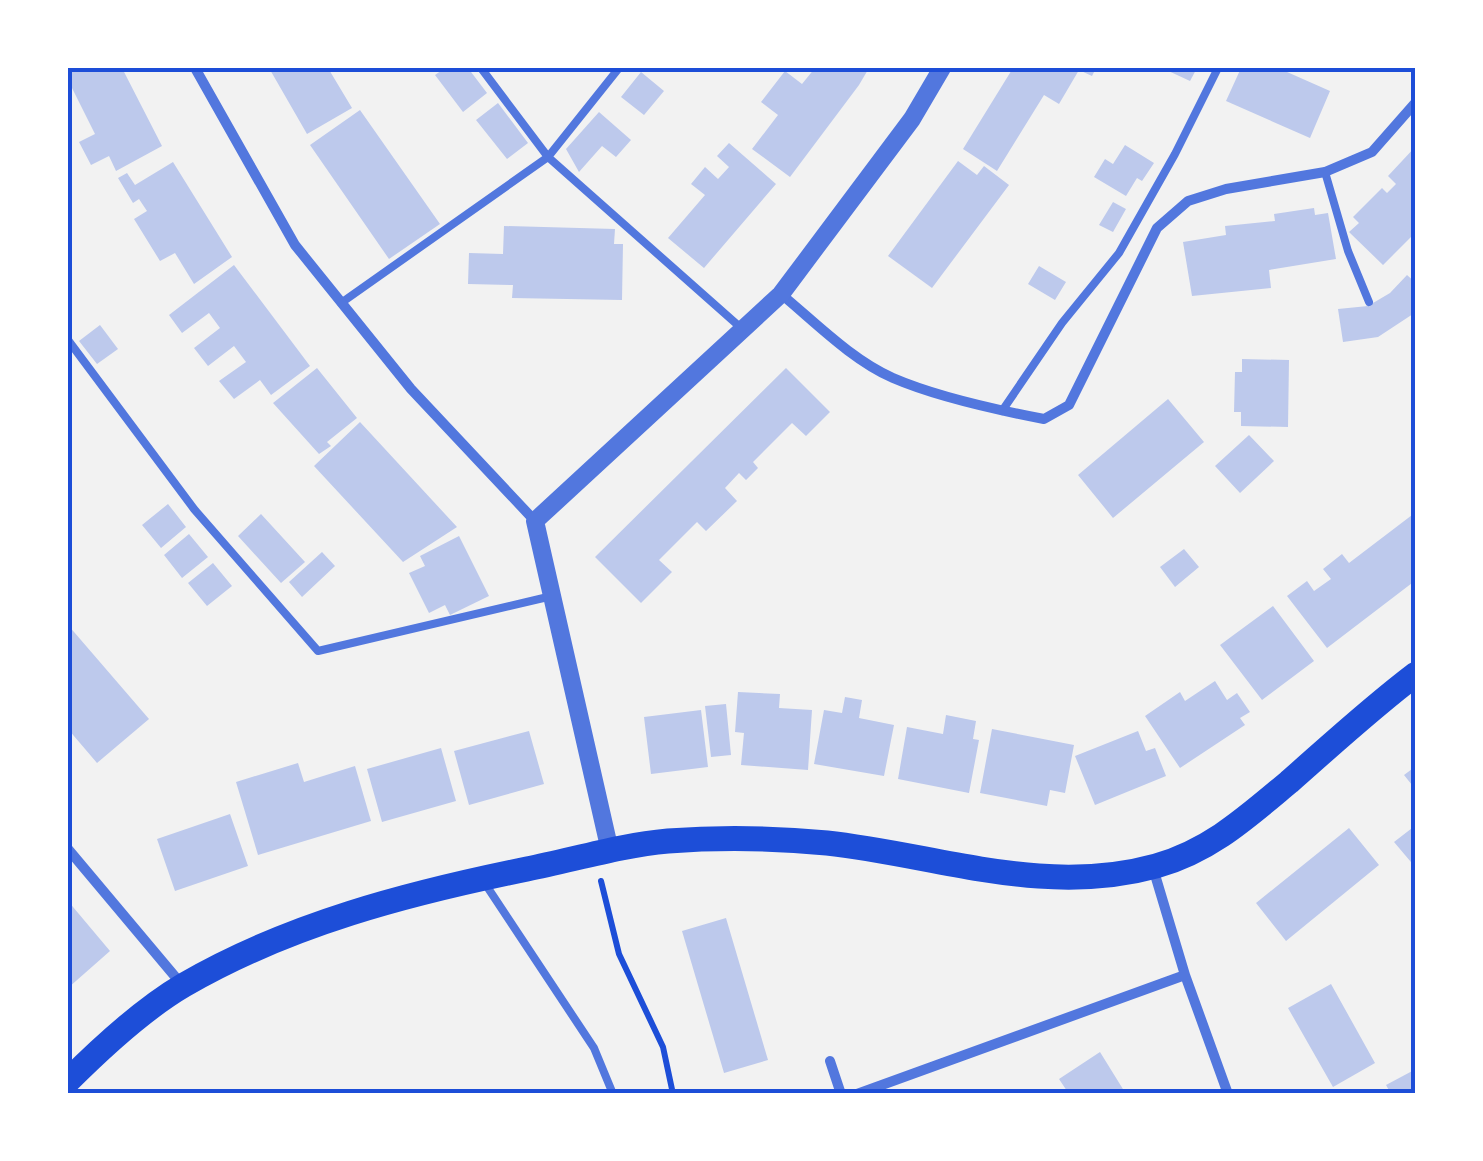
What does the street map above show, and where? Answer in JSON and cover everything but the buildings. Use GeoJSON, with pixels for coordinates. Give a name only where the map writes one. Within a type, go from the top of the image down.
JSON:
{"type":"FeatureCollection","features":[{"type":"Feature","properties":{"kind":"main road"},"geometry":{"type":"LineString","coordinates":[[68,1081],[127,1028],[183,986],[302,931],[386,901],[603,853],[667,841],[761,839],[828,843],[1023,876],[1089,876],[1152,867],[1185,856],[1243,822],[1416,674]]}},
{"type":"Feature","properties":{"kind":"street"},"geometry":{"type":"LineString","coordinates":[[195,68],[295,245],[411,389],[535,521],[603,853]]}},
{"type":"Feature","properties":{"kind":"street"},"geometry":{"type":"LineString","coordinates":[[535,521],[781,294],[912,118],[942,68]]}},
{"type":"Feature","properties":{"kind":"street"},"geometry":{"type":"LineString","coordinates":[[781,294],[848,350],[892,378],[1002,411],[1044,419],[1069,405],[1156,228],[1188,201],[1226,189],[1325,172],[1372,152],[1416,102]]}},
{"type":"Feature","properties":{"kind":"street"},"geometry":{"type":"LineString","coordinates":[[68,849],[183,986]]}},
{"type":"Feature","properties":{"kind":"street"},"geometry":{"type":"LineString","coordinates":[[1152,867],[1228,1094]]}},
{"type":"Feature","properties":{"kind":"street"},"geometry":{"type":"LineString","coordinates":[[857,1094],[1185,975]]}},
{"type":"Feature","properties":{"kind":"street"},"geometry":{"type":"LineString","coordinates":[[830,1061],[841,1094]]}},
{"type":"Feature","properties":{"kind":"lane"},"geometry":{"type":"LineString","coordinates":[[481,68],[548,158],[743,330]]}},
{"type":"Feature","properties":{"kind":"lane"},"geometry":{"type":"LineString","coordinates":[[342,302],[548,158],[618,68]]}},
{"type":"Feature","properties":{"kind":"lane"},"geometry":{"type":"LineString","coordinates":[[1002,411],[1062,323],[1119,253],[1218,68]]}},
{"type":"Feature","properties":{"kind":"lane"},"geometry":{"type":"LineString","coordinates":[[1325,172],[1348,251],[1369,302]]}},
{"type":"Feature","properties":{"kind":"lane"},"geometry":{"type":"LineString","coordinates":[[68,340],[194,510],[318,651],[552,596]]}},
{"type":"Feature","properties":{"kind":"lane"},"geometry":{"type":"LineString","coordinates":[[481,878],[594,1048],[613,1094]]}},
{"type":"Feature","properties":{"kind":"path"},"geometry":{"type":"LineString","coordinates":[[603,853],[618,954],[663,1047],[674,1094]]}}]}
